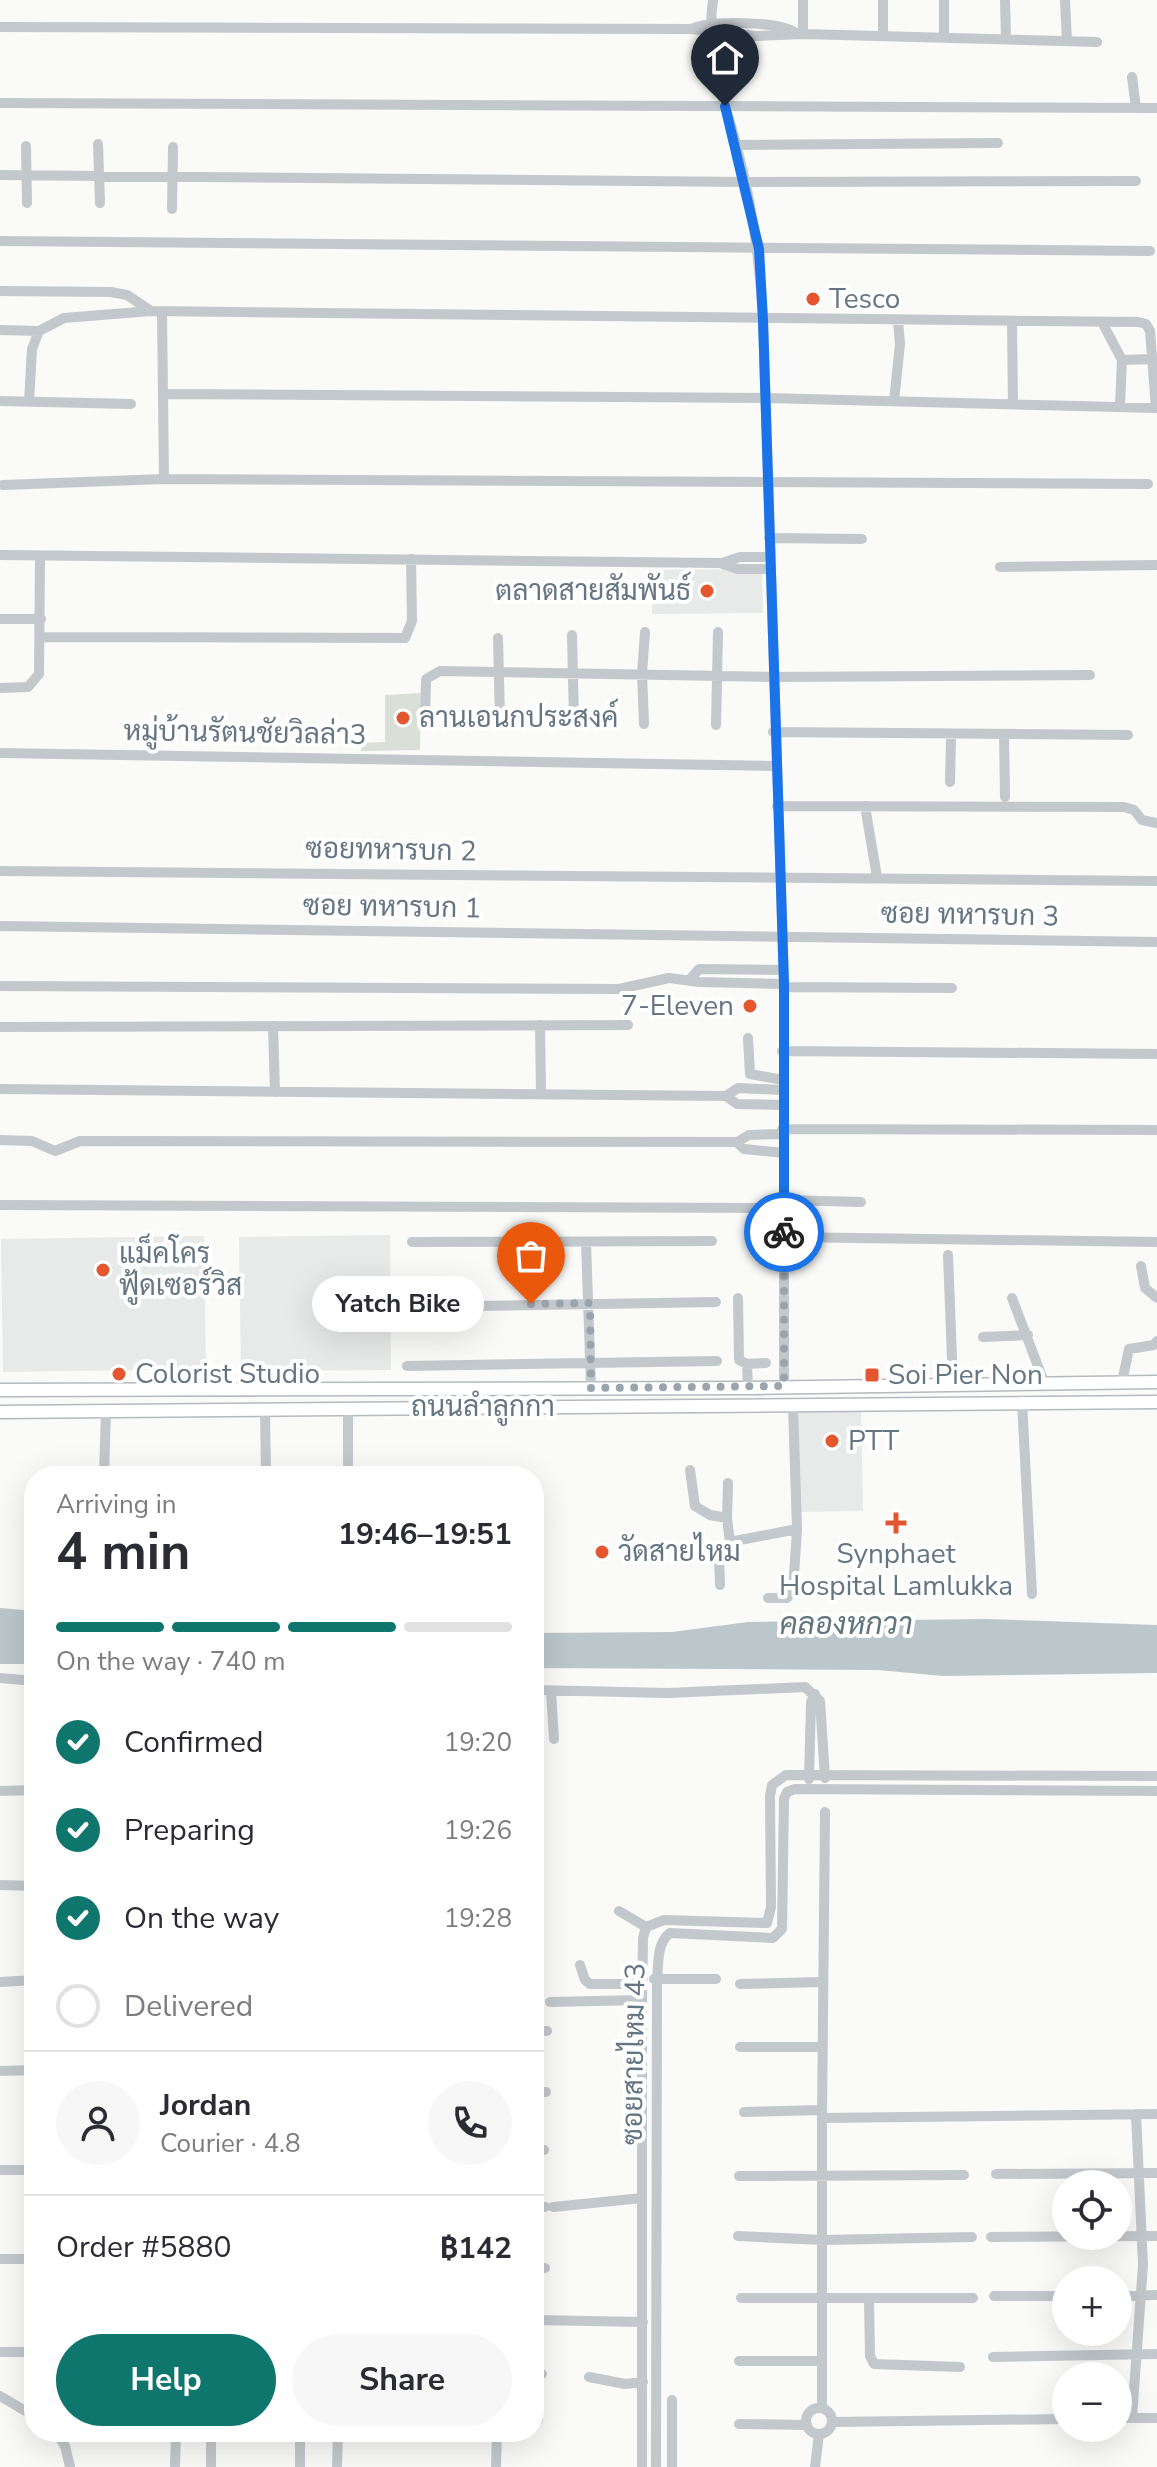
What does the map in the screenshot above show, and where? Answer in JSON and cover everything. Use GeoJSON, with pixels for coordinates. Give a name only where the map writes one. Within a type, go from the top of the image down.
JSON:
{"type":"FeatureCollection","features":[{"type":"Feature","properties":{"kind":"main road","name":"ถนนลำลูกกา"},"geometry":{"type":"LineString","coordinates":[[0,1390],[748,1388],[1157,1382]]}},
{"type":"Feature","properties":{"kind":"main road"},"geometry":{"type":"LineString","coordinates":[[531,1389],[533,1407]]}},
{"type":"Feature","properties":{"kind":"main road","name":"ถนนลำลูกกา"},"geometry":{"type":"LineString","coordinates":[[0,1412],[1157,1402]]}},
{"type":"Feature","properties":{"kind":"street"},"geometry":{"type":"LineString","coordinates":[[713,0],[709,28],[759,249],[763,320],[773,732],[777,766],[784,986],[784,1386]]}},
{"type":"Feature","properties":{"kind":"street"},"geometry":{"type":"LineString","coordinates":[[800,34],[803,0]]}},
{"type":"Feature","properties":{"kind":"street"},"geometry":{"type":"LineString","coordinates":[[883,0],[883,36]]}},
{"type":"Feature","properties":{"kind":"street"},"geometry":{"type":"LineString","coordinates":[[944,0],[944,37]]}},
{"type":"Feature","properties":{"kind":"street"},"geometry":{"type":"LineString","coordinates":[[1005,0],[1006,39]]}},
{"type":"Feature","properties":{"kind":"street"},"geometry":{"type":"LineString","coordinates":[[1065,0],[1067,41]]}},
{"type":"Feature","properties":{"kind":"street"},"geometry":{"type":"LineString","coordinates":[[0,27],[709,28],[787,37],[800,34],[1097,42]]}},
{"type":"Feature","properties":{"kind":"street"},"geometry":{"type":"LineString","coordinates":[[1132,77],[1136,108]]}},
{"type":"Feature","properties":{"kind":"street"},"geometry":{"type":"LineString","coordinates":[[0,103],[1156,108]]}},
{"type":"Feature","properties":{"kind":"street"},"geometry":{"type":"LineString","coordinates":[[737,145],[998,143]]}},
{"type":"Feature","properties":{"kind":"street"},"geometry":{"type":"LineString","coordinates":[[98,144],[100,203]]}},
{"type":"Feature","properties":{"kind":"street"},"geometry":{"type":"LineString","coordinates":[[26,146],[27,203]]}},
{"type":"Feature","properties":{"kind":"street"},"geometry":{"type":"LineString","coordinates":[[172,209],[173,147]]}},
{"type":"Feature","properties":{"kind":"street"},"geometry":{"type":"LineString","coordinates":[[0,175],[745,182],[1136,181]]}},
{"type":"Feature","properties":{"kind":"street"},"geometry":{"type":"LineString","coordinates":[[0,241],[1150,251]]}},
{"type":"Feature","properties":{"kind":"street"},"geometry":{"type":"LineString","coordinates":[[0,291],[111,292],[127,295],[156,312]]}},
{"type":"Feature","properties":{"kind":"street"},"geometry":{"type":"LineString","coordinates":[[156,312],[165,394],[164,479]]}},
{"type":"Feature","properties":{"kind":"street"},"geometry":{"type":"LineString","coordinates":[[0,330],[39,331],[64,318],[156,312],[1146,324],[1150,331],[1157,408],[766,398],[165,394]]}},
{"type":"Feature","properties":{"kind":"street"},"geometry":{"type":"LineString","coordinates":[[894,401],[900,344],[898,321]]}},
{"type":"Feature","properties":{"kind":"street"},"geometry":{"type":"LineString","coordinates":[[1012,322],[1013,404]]}},
{"type":"Feature","properties":{"kind":"street"},"geometry":{"type":"LineString","coordinates":[[1103,324],[1122,360],[1120,406]]}},
{"type":"Feature","properties":{"kind":"street"},"geometry":{"type":"LineString","coordinates":[[29,402],[32,349],[39,331]]}},
{"type":"Feature","properties":{"kind":"street"},"geometry":{"type":"LineString","coordinates":[[1122,360],[1153,359]]}},
{"type":"Feature","properties":{"kind":"street"},"geometry":{"type":"LineString","coordinates":[[0,401],[131,404]]}},
{"type":"Feature","properties":{"kind":"street"},"geometry":{"type":"LineString","coordinates":[[3,485],[164,479],[1148,484]]}},
{"type":"Feature","properties":{"kind":"street"},"geometry":{"type":"LineString","coordinates":[[769,538],[862,539]]}},
{"type":"Feature","properties":{"kind":"street"},"geometry":{"type":"LineString","coordinates":[[0,555],[720,563],[740,557],[769,557]]}},
{"type":"Feature","properties":{"kind":"street"},"geometry":{"type":"LineString","coordinates":[[0,688],[28,687],[39,674],[42,637],[40,556]]}},
{"type":"Feature","properties":{"kind":"street"},"geometry":{"type":"LineString","coordinates":[[42,637],[405,638],[412,621],[411,559]]}},
{"type":"Feature","properties":{"kind":"street"},"geometry":{"type":"LineString","coordinates":[[720,563],[738,569],[770,569]]}},
{"type":"Feature","properties":{"kind":"street"},"geometry":{"type":"LineString","coordinates":[[1000,567],[1157,565]]}},
{"type":"Feature","properties":{"kind":"street"},"geometry":{"type":"LineString","coordinates":[[0,619],[41,619]]}},
{"type":"Feature","properties":{"kind":"street"},"geometry":{"type":"LineString","coordinates":[[644,724],[642,674],[645,632]]}},
{"type":"Feature","properties":{"kind":"street"},"geometry":{"type":"LineString","coordinates":[[716,725],[718,632]]}},
{"type":"Feature","properties":{"kind":"street"},"geometry":{"type":"LineString","coordinates":[[572,635],[574,721]]}},
{"type":"Feature","properties":{"kind":"street"},"geometry":{"type":"LineString","coordinates":[[498,638],[500,720]]}},
{"type":"Feature","properties":{"kind":"street"},"geometry":{"type":"LineString","coordinates":[[425,723],[425,684],[431,674],[773,677],[1090,675]]}},
{"type":"Feature","properties":{"kind":"street"},"geometry":{"type":"LineString","coordinates":[[773,732],[1128,735]]}},
{"type":"Feature","properties":{"kind":"street"},"geometry":{"type":"LineString","coordinates":[[1004,734],[1005,797]]}},
{"type":"Feature","properties":{"kind":"street"},"geometry":{"type":"LineString","coordinates":[[950,782],[951,735]]}},
{"type":"Feature","properties":{"kind":"street","name":"หมู่บ้านรัตนชัยวิลล่า3"},"geometry":{"type":"LineString","coordinates":[[0,753],[777,766]]}},
{"type":"Feature","properties":{"kind":"street"},"geometry":{"type":"LineString","coordinates":[[777,806],[1124,807],[1134,810],[1142,820],[1157,823]]}},
{"type":"Feature","properties":{"kind":"street"},"geometry":{"type":"LineString","coordinates":[[865,806],[877,877]]}},
{"type":"Feature","properties":{"kind":"street","name":"ซอยทหารบก 2"},"geometry":{"type":"LineString","coordinates":[[0,871],[1157,881]]}},
{"type":"Feature","properties":{"kind":"street","name":"ซอย ทหารบก 1"},"geometry":{"type":"LineString","coordinates":[[0,926],[782,936]]}},
{"type":"Feature","properties":{"kind":"street","name":"ซอย ทหารบก 3"},"geometry":{"type":"LineString","coordinates":[[782,936],[1157,942]]}},
{"type":"Feature","properties":{"kind":"street"},"geometry":{"type":"LineString","coordinates":[[691,978],[699,969],[783,970]]}},
{"type":"Feature","properties":{"kind":"street"},"geometry":{"type":"LineString","coordinates":[[0,986],[619,989],[669,978],[691,978],[699,982],[784,986],[952,988]]}},
{"type":"Feature","properties":{"kind":"street"},"geometry":{"type":"LineString","coordinates":[[540,1025],[541,1094]]}},
{"type":"Feature","properties":{"kind":"street"},"geometry":{"type":"LineString","coordinates":[[0,1027],[628,1025]]}},
{"type":"Feature","properties":{"kind":"street"},"geometry":{"type":"LineString","coordinates":[[273,1026],[275,1092]]}},
{"type":"Feature","properties":{"kind":"street"},"geometry":{"type":"LineString","coordinates":[[748,1038],[750,1074],[783,1085]]}},
{"type":"Feature","properties":{"kind":"street"},"geometry":{"type":"LineString","coordinates":[[782,1051],[1157,1054]]}},
{"type":"Feature","properties":{"kind":"street"},"geometry":{"type":"LineString","coordinates":[[0,1089],[726,1096],[738,1088],[783,1085]]}},
{"type":"Feature","properties":{"kind":"street"},"geometry":{"type":"LineString","coordinates":[[726,1096],[737,1104],[783,1105]]}},
{"type":"Feature","properties":{"kind":"street"},"geometry":{"type":"LineString","coordinates":[[0,1140],[32,1141],[55,1151],[80,1141],[737,1142],[749,1135],[782,1132],[1157,1130]]}},
{"type":"Feature","properties":{"kind":"street"},"geometry":{"type":"LineString","coordinates":[[737,1142],[744,1149],[784,1153]]}},
{"type":"Feature","properties":{"kind":"street"},"geometry":{"type":"LineString","coordinates":[[0,1205],[861,1202]]}},
{"type":"Feature","properties":{"kind":"street"},"geometry":{"type":"LineString","coordinates":[[784,1237],[1157,1242]]}},
{"type":"Feature","properties":{"kind":"street"},"geometry":{"type":"LineString","coordinates":[[412,1242],[712,1241]]}},
{"type":"Feature","properties":{"kind":"street"},"geometry":{"type":"LineString","coordinates":[[586,1242],[591,1388]]}},
{"type":"Feature","properties":{"kind":"street"},"geometry":{"type":"LineString","coordinates":[[948,1255],[953,1384]]}},
{"type":"Feature","properties":{"kind":"street"},"geometry":{"type":"LineString","coordinates":[[1141,1266],[1145,1288],[1157,1298]]}},
{"type":"Feature","properties":{"kind":"street"},"geometry":{"type":"LineString","coordinates":[[738,1298],[738,1355],[747,1364],[748,1388]]}},
{"type":"Feature","properties":{"kind":"street"},"geometry":{"type":"LineString","coordinates":[[1012,1298],[1044,1382]]}},
{"type":"Feature","properties":{"kind":"street"},"geometry":{"type":"LineString","coordinates":[[413,1307],[716,1302]]}},
{"type":"Feature","properties":{"kind":"street"},"geometry":{"type":"LineString","coordinates":[[983,1337],[1028,1335]]}},
{"type":"Feature","properties":{"kind":"street"},"geometry":{"type":"LineString","coordinates":[[1122,1382],[1129,1349],[1154,1345],[1157,1341]]}},
{"type":"Feature","properties":{"kind":"street"},"geometry":{"type":"LineString","coordinates":[[407,1366],[717,1361]]}},
{"type":"Feature","properties":{"kind":"street"},"geometry":{"type":"LineString","coordinates":[[747,1364],[766,1363]]}},
{"type":"Feature","properties":{"kind":"street"},"geometry":{"type":"LineString","coordinates":[[1022,1401],[1032,1594]]}},
{"type":"Feature","properties":{"kind":"street"},"geometry":{"type":"LineString","coordinates":[[768,1598],[792,1596],[797,1529],[793,1405]]}},
{"type":"Feature","properties":{"kind":"street"},"geometry":{"type":"LineString","coordinates":[[348,1408],[348,1466]]}},
{"type":"Feature","properties":{"kind":"street"},"geometry":{"type":"LineString","coordinates":[[265,1410],[266,1466]]}},
{"type":"Feature","properties":{"kind":"street"},"geometry":{"type":"LineString","coordinates":[[104,1466],[106,1411]]}},
{"type":"Feature","properties":{"kind":"street"},"geometry":{"type":"LineString","coordinates":[[690,1470],[695,1506],[710,1515],[727,1518]]}},
{"type":"Feature","properties":{"kind":"street"},"geometry":{"type":"LineString","coordinates":[[720,1585],[719,1558],[730,1542],[728,1483]]}},
{"type":"Feature","properties":{"kind":"street"},"geometry":{"type":"LineString","coordinates":[[730,1542],[797,1529]]}},
{"type":"Feature","properties":{"kind":"street"},"geometry":{"type":"LineString","coordinates":[[0,1678],[24,1680]]}},
{"type":"Feature","properties":{"kind":"street"},"geometry":{"type":"LineString","coordinates":[[544,1691],[668,1693],[798,1686],[815,1694],[820,1701],[825,1789]]}},
{"type":"Feature","properties":{"kind":"street"},"geometry":{"type":"LineString","coordinates":[[551,1691],[554,1739]]}},
{"type":"Feature","properties":{"kind":"street"},"geometry":{"type":"LineString","coordinates":[[815,1694],[811,1702],[809,1789],[1157,1791]]}},
{"type":"Feature","properties":{"kind":"street"},"geometry":{"type":"LineString","coordinates":[[646,1927],[664,1920],[767,1923],[771,1907],[772,1785],[786,1775],[1157,1776]]}},
{"type":"Feature","properties":{"kind":"street","name":"ซอยสายไหม 43"},"geometry":{"type":"LineString","coordinates":[[656,2467],[657,1979],[660,1943],[670,1933],[764,1938],[778,1934],[782,1929],[784,1799],[787,1792],[809,1789]]}},
{"type":"Feature","properties":{"kind":"street"},"geometry":{"type":"LineString","coordinates":[[0,1791],[24,1790]]}},
{"type":"Feature","properties":{"kind":"street"},"geometry":{"type":"LineString","coordinates":[[822,2408],[820,2047],[825,1812]]}},
{"type":"Feature","properties":{"kind":"street"},"geometry":{"type":"LineString","coordinates":[[0,1885],[24,1886]]}},
{"type":"Feature","properties":{"kind":"street"},"geometry":{"type":"LineString","coordinates":[[619,1911],[646,1927]]}},
{"type":"Feature","properties":{"kind":"street"},"geometry":{"type":"LineString","coordinates":[[642,2467],[642,2000],[646,1927]]}},
{"type":"Feature","properties":{"kind":"street"},"geometry":{"type":"LineString","coordinates":[[580,1965],[585,1980],[590,1984],[716,1979]]}},
{"type":"Feature","properties":{"kind":"street"},"geometry":{"type":"LineString","coordinates":[[0,1982],[24,1981]]}},
{"type":"Feature","properties":{"kind":"street"},"geometry":{"type":"LineString","coordinates":[[740,1984],[821,1982]]}},
{"type":"Feature","properties":{"kind":"street"},"geometry":{"type":"LineString","coordinates":[[550,2002],[642,2000]]}},
{"type":"Feature","properties":{"kind":"street"},"geometry":{"type":"LineString","coordinates":[[740,2047],[820,2047]]}},
{"type":"Feature","properties":{"kind":"street"},"geometry":{"type":"LineString","coordinates":[[0,2071],[24,2070]]}},
{"type":"Feature","properties":{"kind":"street"},"geometry":{"type":"LineString","coordinates":[[744,2112],[1157,2114]]}},
{"type":"Feature","properties":{"kind":"street"},"geometry":{"type":"LineString","coordinates":[[1136,2114],[1143,2236],[1140,2354],[1132,2418],[1157,2418]]}},
{"type":"Feature","properties":{"kind":"street"},"geometry":{"type":"LineString","coordinates":[[0,2170],[24,2170]]}},
{"type":"Feature","properties":{"kind":"street"},"geometry":{"type":"LineString","coordinates":[[996,2174],[1157,2173]]}},
{"type":"Feature","properties":{"kind":"street"},"geometry":{"type":"LineString","coordinates":[[739,2176],[964,2175]]}},
{"type":"Feature","properties":{"kind":"street"},"geometry":{"type":"LineString","coordinates":[[544,2207],[642,2198]]}},
{"type":"Feature","properties":{"kind":"street"},"geometry":{"type":"LineString","coordinates":[[738,2236],[823,2240],[972,2237]]}},
{"type":"Feature","properties":{"kind":"street"},"geometry":{"type":"LineString","coordinates":[[991,2237],[1157,2236]]}},
{"type":"Feature","properties":{"kind":"street"},"geometry":{"type":"LineString","coordinates":[[0,2259],[24,2259]]}},
{"type":"Feature","properties":{"kind":"street"},"geometry":{"type":"LineString","coordinates":[[1132,2296],[1157,2295]]}},
{"type":"Feature","properties":{"kind":"street"},"geometry":{"type":"LineString","coordinates":[[994,2296],[1052,2296]]}},
{"type":"Feature","properties":{"kind":"street"},"geometry":{"type":"LineString","coordinates":[[741,2298],[973,2298]]}},
{"type":"Feature","properties":{"kind":"street"},"geometry":{"type":"LineString","coordinates":[[869,2299],[870,2356],[874,2364],[960,2367]]}},
{"type":"Feature","properties":{"kind":"street"},"geometry":{"type":"LineString","coordinates":[[544,2320],[643,2322]]}},
{"type":"Feature","properties":{"kind":"street"},"geometry":{"type":"LineString","coordinates":[[0,2352],[24,2352]]}},
{"type":"Feature","properties":{"kind":"street"},"geometry":{"type":"LineString","coordinates":[[993,2357],[1157,2354]]}},
{"type":"Feature","properties":{"kind":"street"},"geometry":{"type":"LineString","coordinates":[[739,2361],[821,2361]]}},
{"type":"Feature","properties":{"kind":"street"},"geometry":{"type":"LineString","coordinates":[[589,2377],[625,2384],[643,2382]]}},
{"type":"Feature","properties":{"kind":"street"},"geometry":{"type":"LineString","coordinates":[[0,2396],[24,2410]]}},
{"type":"Feature","properties":{"kind":"street"},"geometry":{"type":"LineString","coordinates":[[672,2400],[672,2467]]}},
{"type":"Feature","properties":{"kind":"street"},"geometry":{"type":"LineString","coordinates":[[819,2434],[830,2429],[833,2422],[830,2413],[822,2408]]}},
{"type":"Feature","properties":{"kind":"street"},"geometry":{"type":"LineString","coordinates":[[807,2425],[810,2412],[822,2408]]}},
{"type":"Feature","properties":{"kind":"street"},"geometry":{"type":"LineString","coordinates":[[833,2422],[1052,2419]]}},
{"type":"Feature","properties":{"kind":"street"},"geometry":{"type":"LineString","coordinates":[[739,2424],[807,2425],[819,2434]]}},
{"type":"Feature","properties":{"kind":"street"},"geometry":{"type":"LineString","coordinates":[[643,2429],[672,2433]]}},
{"type":"Feature","properties":{"kind":"street"},"geometry":{"type":"LineString","coordinates":[[815,2467],[819,2434]]}},
{"type":"Feature","properties":{"kind":"street"},"geometry":{"type":"LineString","coordinates":[[62,2442],[70,2467]]}},
{"type":"Feature","properties":{"kind":"street"},"geometry":{"type":"LineString","coordinates":[[175,2467],[176,2442]]}},
{"type":"Feature","properties":{"kind":"street"},"geometry":{"type":"LineString","coordinates":[[211,2442],[211,2467]]}},
{"type":"Feature","properties":{"kind":"street"},"geometry":{"type":"LineString","coordinates":[[300,2442],[300,2467]]}},
{"type":"Feature","properties":{"kind":"street"},"geometry":{"type":"LineString","coordinates":[[337,2467],[338,2442]]}},
{"type":"Feature","properties":{"kind":"street"},"geometry":{"type":"LineString","coordinates":[[496,2467],[497,2442]]}},
{"type":"Feature","properties":{"kind":"shaded area","name":"ตลาดสายสัมพันธ์"},"geometry":{"type":"Polygon","coordinates":[[[762,569],[763,613],[652,614],[651,570],[762,569]]]}},
{"type":"Feature","properties":{"kind":"shaded area","name":"ลานเอนกประสงค์"},"geometry":{"type":"Polygon","coordinates":[[[421,693],[420,750],[361,751],[361,743],[385,742],[385,695],[421,693]]]}},
{"type":"Feature","properties":{"kind":"shaded area"},"geometry":{"type":"Polygon","coordinates":[[[390,1235],[391,1370],[241,1371],[239,1237],[390,1235]]]}},
{"type":"Feature","properties":{"kind":"shaded area"},"geometry":{"type":"Polygon","coordinates":[[[204,1236],[206,1369],[3,1372],[1,1239],[204,1236]]]}},
{"type":"Feature","properties":{"kind":"shaded area"},"geometry":{"type":"Polygon","coordinates":[[[798,1411],[861,1411],[863,1511],[800,1512],[798,1411]]]}},
{"type":"Feature","properties":{"kind":"water"},"geometry":{"type":"Polygon","coordinates":[[[0,1608],[24,1610],[24,1664],[0,1664],[0,1608]]]}},
{"type":"Feature","properties":{"kind":"water","name":"คลองหกวา"},"geometry":{"type":"Polygon","coordinates":[[[986,1619],[1157,1625],[1157,1673],[943,1676],[878,1670],[544,1668],[544,1633],[672,1632],[748,1622],[986,1619]]]}},
{"type":"Feature","properties":{"kind":"way so far"},"geometry":{"type":"LineString","coordinates":[[531,1304],[590,1303],[591,1388],[784,1386],[784,1232]]}},
{"type":"Feature","properties":{"kind":"place","name":"Tesco"},"geometry":{"type":"Point","coordinates":[813,299]}},
{"type":"Feature","properties":{"kind":"place","name":"ตลาดสายสัมพันธ์"},"geometry":{"type":"Point","coordinates":[707,591]}},
{"type":"Feature","properties":{"kind":"place","name":"ลานเอนกประสงค์"},"geometry":{"type":"Point","coordinates":[403,718]}},
{"type":"Feature","properties":{"kind":"place","name":"7-Eleven"},"geometry":{"type":"Point","coordinates":[750,1006]}},
{"type":"Feature","properties":{"kind":"place","name":"แม็คโคร ฟู้ดเซอร์วิส"},"geometry":{"type":"Point","coordinates":[103,1270]}},
{"type":"Feature","properties":{"kind":"place","name":"Yatch Bike"},"geometry":{"type":"Point","coordinates":[531,1304]}},
{"type":"Feature","properties":{"kind":"place","name":"Colorist Studio"},"geometry":{"type":"Point","coordinates":[119,1374]}},
{"type":"Feature","properties":{"kind":"place","name":"Soi Pier Non"},"geometry":{"type":"Point","coordinates":[872,1375]}},
{"type":"Feature","properties":{"kind":"place","name":"PTT"},"geometry":{"type":"Point","coordinates":[832,1441]}},
{"type":"Feature","properties":{"kind":"place","name":"Synphaet Hospital Lamlukka"},"geometry":{"type":"Point","coordinates":[896,1523]}},
{"type":"Feature","properties":{"kind":"place","name":"วัดสายไหม"},"geometry":{"type":"Point","coordinates":[602,1552]}},
{"type":"Feature","properties":{"kind":"route"},"geometry":{"type":"LineString","coordinates":[[725,106],[737,145],[759,249],[763,320],[773,732],[777,766],[784,984],[784,1232]]}}]}
